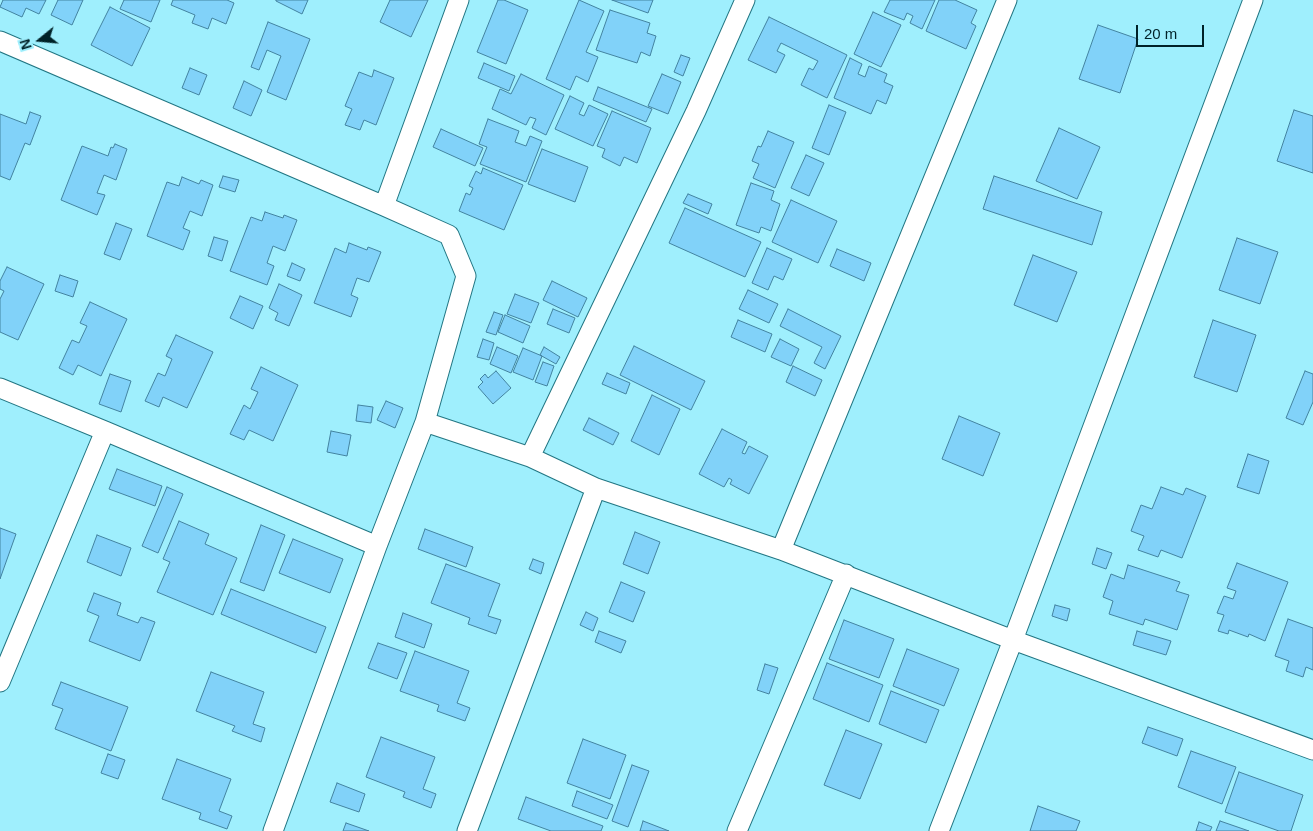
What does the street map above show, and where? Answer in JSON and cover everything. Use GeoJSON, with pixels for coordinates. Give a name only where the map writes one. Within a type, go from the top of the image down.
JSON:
{"type":"FeatureCollection","features":[{"type":"Feature","properties":{"kind":"street"},"geometry":{"type":"LineString","coordinates":[[384,206],[459,0]]}},
{"type":"Feature","properties":{"kind":"street"},"geometry":{"type":"LineString","coordinates":[[530,457],[696,111],[745,0]]}},
{"type":"Feature","properties":{"kind":"street"},"geometry":{"type":"LineString","coordinates":[[781,550],[1006,0]]}},
{"type":"Feature","properties":{"kind":"street"},"geometry":{"type":"LineString","coordinates":[[938,831],[1013,640],[1253,0]]}},
{"type":"Feature","properties":{"kind":"street"},"geometry":{"type":"LineString","coordinates":[[0,41],[449,235],[466,276],[425,422],[377,546],[273,831]]}},
{"type":"Feature","properties":{"kind":"street"},"geometry":{"type":"LineString","coordinates":[[0,388],[377,546]]}},
{"type":"Feature","properties":{"kind":"street"},"geometry":{"type":"LineString","coordinates":[[425,422],[530,457],[596,488],[781,550],[1013,640],[1313,750]]}},
{"type":"Feature","properties":{"kind":"street"},"geometry":{"type":"LineString","coordinates":[[0,682],[105,431]]}},
{"type":"Feature","properties":{"kind":"street"},"geometry":{"type":"LineString","coordinates":[[467,831],[596,488]]}},
{"type":"Feature","properties":{"kind":"street"},"geometry":{"type":"LineString","coordinates":[[737,831],[846,574]]}},
{"type":"Feature","properties":{"kind":"building"},"geometry":{"type":"Polygon","coordinates":[[[3,0],[46,0],[39,14],[26,8],[22,17],[0,7],[3,0]]]}},
{"type":"Feature","properties":{"kind":"building"},"geometry":{"type":"Polygon","coordinates":[[[58,0],[83,0],[72,25],[51,15],[58,0]]]}},
{"type":"Feature","properties":{"kind":"building"},"geometry":{"type":"Polygon","coordinates":[[[124,0],[160,0],[151,22],[120,9],[124,0]]]}},
{"type":"Feature","properties":{"kind":"building"},"geometry":{"type":"Polygon","coordinates":[[[173,0],[227,0],[234,3],[226,24],[212,18],[208,29],[192,23],[195,15],[171,5],[173,0]]]}},
{"type":"Feature","properties":{"kind":"building"},"geometry":{"type":"Polygon","coordinates":[[[276,0],[308,0],[302,14],[276,0]]]}},
{"type":"Feature","properties":{"kind":"building"},"geometry":{"type":"Polygon","coordinates":[[[390,0],[428,0],[411,37],[380,22],[390,0]]]}},
{"type":"Feature","properties":{"kind":"building"},"geometry":{"type":"Polygon","coordinates":[[[498,0],[504,0],[528,10],[506,64],[477,52],[498,0]]]}},
{"type":"Feature","properties":{"kind":"building"},"geometry":{"type":"Polygon","coordinates":[[[579,0],[604,11],[586,52],[598,57],[588,82],[576,76],[570,90],[546,79],[579,0]]]}},
{"type":"Feature","properties":{"kind":"building"},"geometry":{"type":"Polygon","coordinates":[[[612,0],[653,0],[648,13],[612,0]]]}},
{"type":"Feature","properties":{"kind":"building"},"geometry":{"type":"Polygon","coordinates":[[[890,0],[935,0],[922,29],[910,23],[913,16],[907,13],[904,20],[884,12],[890,0]]]}},
{"type":"Feature","properties":{"kind":"building"},"geometry":{"type":"Polygon","coordinates":[[[939,0],[955,0],[977,10],[971,23],[976,26],[966,49],[926,31],[939,0]]]}},
{"type":"Feature","properties":{"kind":"building"},"geometry":{"type":"Polygon","coordinates":[[[110,7],[150,28],[132,66],[91,45],[110,7]]]}},
{"type":"Feature","properties":{"kind":"building"},"geometry":{"type":"Polygon","coordinates":[[[610,10],[650,23],[647,33],[656,36],[650,56],[641,52],[637,63],[596,50],[610,10]]]}},
{"type":"Feature","properties":{"kind":"building"},"geometry":{"type":"Polygon","coordinates":[[[873,12],[901,25],[881,67],[854,54],[873,12]]]}},
{"type":"Feature","properties":{"kind":"building"},"geometry":{"type":"Polygon","coordinates":[[[769,17],[847,55],[827,98],[801,85],[809,68],[813,70],[818,61],[781,43],[777,51],[785,55],[776,73],[748,60],[769,17]]]}},
{"type":"Feature","properties":{"kind":"building"},"geometry":{"type":"Polygon","coordinates":[[[268,22],[310,39],[286,100],[267,92],[281,56],[267,50],[259,70],[251,67],[268,22]]]}},
{"type":"Feature","properties":{"kind":"building"},"geometry":{"type":"Polygon","coordinates":[[[1098,25],[1138,39],[1120,93],[1079,79],[1098,25]]]}},
{"type":"Feature","properties":{"kind":"building"},"geometry":{"type":"Polygon","coordinates":[[[681,55],[690,58],[683,76],[674,72],[681,55]]]}},
{"type":"Feature","properties":{"kind":"building"},"geometry":{"type":"Polygon","coordinates":[[[850,58],[862,64],[858,74],[865,77],[869,66],[887,74],[884,82],[893,86],[886,104],[877,100],[871,114],[834,98],[850,58]]]}},
{"type":"Feature","properties":{"kind":"building"},"geometry":{"type":"Polygon","coordinates":[[[484,63],[515,76],[509,91],[478,78],[484,63]]]}},
{"type":"Feature","properties":{"kind":"building"},"geometry":{"type":"Polygon","coordinates":[[[190,68],[207,75],[199,95],[182,88],[190,68]]]}},
{"type":"Feature","properties":{"kind":"building"},"geometry":{"type":"Polygon","coordinates":[[[374,70],[394,78],[376,125],[364,120],[360,130],[345,125],[352,109],[345,106],[359,72],[372,77],[374,70]]]}},
{"type":"Feature","properties":{"kind":"building"},"geometry":{"type":"Polygon","coordinates":[[[521,74],[564,95],[546,135],[532,128],[536,119],[530,117],[526,125],[492,109],[500,89],[511,94],[521,74]]]}},
{"type":"Feature","properties":{"kind":"building"},"geometry":{"type":"Polygon","coordinates":[[[662,74],[681,82],[668,114],[648,106],[662,74]]]}},
{"type":"Feature","properties":{"kind":"building"},"geometry":{"type":"Polygon","coordinates":[[[244,81],[262,90],[251,116],[233,108],[244,81]]]}},
{"type":"Feature","properties":{"kind":"building"},"geometry":{"type":"Polygon","coordinates":[[[598,87],[652,109],[646,122],[593,100],[598,87]]]}},
{"type":"Feature","properties":{"kind":"building"},"geometry":{"type":"Polygon","coordinates":[[[570,96],[584,103],[579,114],[584,116],[589,105],[608,114],[593,146],[555,129],[570,96]]]}},
{"type":"Feature","properties":{"kind":"building"},"geometry":{"type":"Polygon","coordinates":[[[829,105],[846,112],[829,155],[812,148],[829,105]]]}},
{"type":"Feature","properties":{"kind":"building"},"geometry":{"type":"Polygon","coordinates":[[[1294,110],[1313,116],[1313,173],[1277,161],[1294,110]]]}},
{"type":"Feature","properties":{"kind":"building"},"geometry":{"type":"Polygon","coordinates":[[[612,111],[651,128],[637,163],[624,157],[620,166],[602,157],[605,149],[597,146],[612,111]]]}},
{"type":"Feature","properties":{"kind":"building"},"geometry":{"type":"Polygon","coordinates":[[[30,112],[41,116],[30,145],[25,143],[10,180],[0,176],[0,114],[26,124],[30,112]]]}},
{"type":"Feature","properties":{"kind":"building"},"geometry":{"type":"Polygon","coordinates":[[[488,119],[519,131],[515,142],[526,146],[530,136],[542,141],[526,182],[480,164],[487,147],[479,144],[488,119]]]}},
{"type":"Feature","properties":{"kind":"building"},"geometry":{"type":"Polygon","coordinates":[[[1059,128],[1100,147],[1077,199],[1036,181],[1059,128]]]}},
{"type":"Feature","properties":{"kind":"building"},"geometry":{"type":"Polygon","coordinates":[[[441,129],[483,148],[475,166],[433,147],[441,129]]]}},
{"type":"Feature","properties":{"kind":"building"},"geometry":{"type":"Polygon","coordinates":[[[768,131],[794,142],[775,188],[753,178],[759,164],[752,161],[758,146],[761,147],[768,131]]]}},
{"type":"Feature","properties":{"kind":"building"},"geometry":{"type":"Polygon","coordinates":[[[115,144],[127,149],[116,180],[104,175],[97,193],[105,195],[97,215],[61,200],[82,146],[108,156],[111,147],[113,148],[115,144]]]}},
{"type":"Feature","properties":{"kind":"building"},"geometry":{"type":"Polygon","coordinates":[[[542,149],[588,167],[575,202],[528,184],[542,149]]]}},
{"type":"Feature","properties":{"kind":"building"},"geometry":{"type":"Polygon","coordinates":[[[806,155],[824,163],[809,196],[791,188],[806,155]]]}},
{"type":"Feature","properties":{"kind":"building"},"geometry":{"type":"Polygon","coordinates":[[[483,168],[523,185],[504,230],[459,211],[466,193],[470,195],[473,188],[469,186],[476,171],[481,174],[483,168]]]}},
{"type":"Feature","properties":{"kind":"building"},"geometry":{"type":"Polygon","coordinates":[[[223,176],[239,180],[235,192],[219,187],[223,176]]]}},
{"type":"Feature","properties":{"kind":"building"},"geometry":{"type":"Polygon","coordinates":[[[994,176],[1102,212],[1092,245],[983,209],[994,176]]]}},
{"type":"Feature","properties":{"kind":"building"},"geometry":{"type":"Polygon","coordinates":[[[182,177],[199,184],[201,180],[213,185],[202,216],[190,211],[183,228],[190,231],[183,250],[147,236],[167,182],[179,186],[182,177]]]}},
{"type":"Feature","properties":{"kind":"building"},"geometry":{"type":"Polygon","coordinates":[[[751,183],[774,191],[771,200],[780,204],[771,231],[761,227],[759,233],[736,225],[751,183]]]}},
{"type":"Feature","properties":{"kind":"building"},"geometry":{"type":"Polygon","coordinates":[[[688,194],[712,204],[708,214],[683,203],[688,194]]]}},
{"type":"Feature","properties":{"kind":"building"},"geometry":{"type":"Polygon","coordinates":[[[791,200],[837,221],[818,263],[772,242],[791,200]]]}},
{"type":"Feature","properties":{"kind":"building"},"geometry":{"type":"Polygon","coordinates":[[[685,208],[761,242],[745,277],[669,243],[685,208]]]}},
{"type":"Feature","properties":{"kind":"building"},"geometry":{"type":"Polygon","coordinates":[[[265,212],[283,218],[284,215],[297,220],[285,251],[273,246],[267,263],[274,266],[267,285],[230,271],[251,217],[262,221],[265,212]]]}},
{"type":"Feature","properties":{"kind":"building"},"geometry":{"type":"Polygon","coordinates":[[[116,223],[132,229],[120,260],[104,254],[116,223]]]}},
{"type":"Feature","properties":{"kind":"building"},"geometry":{"type":"Polygon","coordinates":[[[214,237],[228,241],[222,261],[208,256],[214,237]]]}},
{"type":"Feature","properties":{"kind":"building"},"geometry":{"type":"Polygon","coordinates":[[[1237,238],[1278,252],[1260,304],[1219,290],[1237,238]]]}},
{"type":"Feature","properties":{"kind":"building"},"geometry":{"type":"Polygon","coordinates":[[[349,243],[367,250],[368,247],[381,252],[369,282],[357,278],[351,295],[358,298],[351,317],[314,303],[335,248],[346,253],[349,243]]]}},
{"type":"Feature","properties":{"kind":"building"},"geometry":{"type":"Polygon","coordinates":[[[767,248],[792,259],[783,280],[774,276],[768,290],[752,283],[767,248]]]}},
{"type":"Feature","properties":{"kind":"building"},"geometry":{"type":"Polygon","coordinates":[[[837,249],[871,263],[864,281],[830,266],[837,249]]]}},
{"type":"Feature","properties":{"kind":"building"},"geometry":{"type":"Polygon","coordinates":[[[1033,255],[1077,272],[1057,322],[1014,305],[1033,255]]]}},
{"type":"Feature","properties":{"kind":"building"},"geometry":{"type":"Polygon","coordinates":[[[292,263],[305,269],[300,281],[287,276],[292,263]]]}},
{"type":"Feature","properties":{"kind":"building"},"geometry":{"type":"Polygon","coordinates":[[[7,267],[44,284],[18,340],[0,332],[0,299],[4,291],[0,289],[0,281],[7,267]]]}},
{"type":"Feature","properties":{"kind":"building"},"geometry":{"type":"Polygon","coordinates":[[[60,275],[78,281],[73,297],[55,291],[60,275]]]}},
{"type":"Feature","properties":{"kind":"building"},"geometry":{"type":"Polygon","coordinates":[[[552,281],[587,298],[578,317],[543,300],[552,281]]]}},
{"type":"Feature","properties":{"kind":"building"},"geometry":{"type":"Polygon","coordinates":[[[279,284],[302,295],[289,326],[275,320],[278,313],[269,308],[279,284]]]}},
{"type":"Feature","properties":{"kind":"building"},"geometry":{"type":"Polygon","coordinates":[[[748,290],[778,304],[769,323],[739,309],[748,290]]]}},
{"type":"Feature","properties":{"kind":"building"},"geometry":{"type":"Polygon","coordinates":[[[515,294],[539,303],[531,323],[507,314],[515,294]]]}},
{"type":"Feature","properties":{"kind":"building"},"geometry":{"type":"Polygon","coordinates":[[[240,296],[263,306],[253,329],[230,318],[240,296]]]}},
{"type":"Feature","properties":{"kind":"building"},"geometry":{"type":"Polygon","coordinates":[[[90,302],[127,319],[101,376],[78,365],[73,375],[59,368],[72,340],[79,343],[87,326],[80,323],[90,302]]]}},
{"type":"Feature","properties":{"kind":"building"},"geometry":{"type":"Polygon","coordinates":[[[553,309],[575,318],[569,333],[547,324],[553,309]]]}},
{"type":"Feature","properties":{"kind":"building"},"geometry":{"type":"Polygon","coordinates":[[[788,309],[841,336],[825,369],[814,363],[822,347],[780,326],[788,309]]]}},
{"type":"Feature","properties":{"kind":"building"},"geometry":{"type":"Polygon","coordinates":[[[494,312],[503,315],[496,335],[486,332],[494,312]]]}},
{"type":"Feature","properties":{"kind":"building"},"geometry":{"type":"Polygon","coordinates":[[[505,315],[530,326],[523,343],[498,332],[505,315]]]}},
{"type":"Feature","properties":{"kind":"building"},"geometry":{"type":"Polygon","coordinates":[[[738,320],[772,334],[765,352],[731,337],[738,320]]]}},
{"type":"Feature","properties":{"kind":"building"},"geometry":{"type":"Polygon","coordinates":[[[1213,320],[1256,335],[1237,392],[1194,377],[1213,320]]]}},
{"type":"Feature","properties":{"kind":"building"},"geometry":{"type":"Polygon","coordinates":[[[176,335],[213,352],[187,408],[163,397],[159,407],[145,401],[158,373],[165,376],[172,359],[166,356],[176,335]]]}},
{"type":"Feature","properties":{"kind":"building"},"geometry":{"type":"Polygon","coordinates":[[[483,339],[494,343],[489,360],[477,357],[483,339]]]}},
{"type":"Feature","properties":{"kind":"building"},"geometry":{"type":"Polygon","coordinates":[[[780,339],[799,349],[791,366],[771,357],[780,339]]]}},
{"type":"Feature","properties":{"kind":"building"},"geometry":{"type":"Polygon","coordinates":[[[634,346],[705,381],[691,410],[620,375],[634,346]]]}},
{"type":"Feature","properties":{"kind":"building"},"geometry":{"type":"Polygon","coordinates":[[[497,347],[518,356],[511,373],[490,364],[497,347]]]}},
{"type":"Feature","properties":{"kind":"building"},"geometry":{"type":"Polygon","coordinates":[[[544,347],[560,357],[556,364],[540,355],[544,347]]]}},
{"type":"Feature","properties":{"kind":"building"},"geometry":{"type":"Polygon","coordinates":[[[523,348],[542,356],[533,380],[513,372],[523,348]]]}},
{"type":"Feature","properties":{"kind":"building"},"geometry":{"type":"Polygon","coordinates":[[[543,362],[554,366],[547,386],[535,382],[543,362]]]}},
{"type":"Feature","properties":{"kind":"building"},"geometry":{"type":"Polygon","coordinates":[[[793,366],[822,380],[815,396],[786,382],[793,366]]]}},
{"type":"Feature","properties":{"kind":"building"},"geometry":{"type":"Polygon","coordinates":[[[261,367],[298,385],[273,441],[249,430],[244,440],[230,434],[244,405],[250,409],[258,392],[251,389],[261,367]]]}},
{"type":"Feature","properties":{"kind":"building"},"geometry":{"type":"Polygon","coordinates":[[[496,371],[511,388],[493,404],[478,387],[483,382],[480,379],[485,374],[488,378],[496,371]]]}},
{"type":"Feature","properties":{"kind":"building"},"geometry":{"type":"Polygon","coordinates":[[[1305,371],[1313,374],[1313,402],[1303,425],[1286,418],[1305,371]]]}},
{"type":"Feature","properties":{"kind":"building"},"geometry":{"type":"Polygon","coordinates":[[[607,373],[630,383],[626,394],[602,384],[607,373]]]}},
{"type":"Feature","properties":{"kind":"building"},"geometry":{"type":"Polygon","coordinates":[[[110,374],[131,381],[121,412],[99,404],[110,374]]]}},
{"type":"Feature","properties":{"kind":"building"},"geometry":{"type":"Polygon","coordinates":[[[652,395],[680,409],[659,455],[631,441],[652,395]]]}},
{"type":"Feature","properties":{"kind":"building"},"geometry":{"type":"Polygon","coordinates":[[[386,401],[403,408],[395,428],[377,420],[386,401]]]}},
{"type":"Feature","properties":{"kind":"building"},"geometry":{"type":"Polygon","coordinates":[[[358,405],[373,407],[371,423],[356,421],[358,405]]]}},
{"type":"Feature","properties":{"kind":"building"},"geometry":{"type":"Polygon","coordinates":[[[959,416],[1000,433],[983,476],[942,459],[959,416]]]}},
{"type":"Feature","properties":{"kind":"building"},"geometry":{"type":"Polygon","coordinates":[[[589,418],[619,433],[613,445],[583,430],[589,418]]]}},
{"type":"Feature","properties":{"kind":"building"},"geometry":{"type":"Polygon","coordinates":[[[722,429],[747,442],[742,453],[745,454],[749,446],[768,456],[749,494],[730,484],[732,480],[729,478],[724,487],[699,474],[722,429]]]}},
{"type":"Feature","properties":{"kind":"building"},"geometry":{"type":"Polygon","coordinates":[[[331,431],[351,435],[347,456],[327,452],[331,431]]]}},
{"type":"Feature","properties":{"kind":"building"},"geometry":{"type":"Polygon","coordinates":[[[1248,454],[1269,461],[1259,494],[1237,487],[1248,454]]]}},
{"type":"Feature","properties":{"kind":"building"},"geometry":{"type":"Polygon","coordinates":[[[117,469],[162,486],[155,506],[109,489],[117,469]]]}},
{"type":"Feature","properties":{"kind":"building"},"geometry":{"type":"Polygon","coordinates":[[[167,487],[183,494],[158,553],[142,546],[167,487]]]}},
{"type":"Feature","properties":{"kind":"building"},"geometry":{"type":"Polygon","coordinates":[[[1161,487],[1183,495],[1186,488],[1206,496],[1182,558],[1161,550],[1158,557],[1138,550],[1144,536],[1131,531],[1141,505],[1152,509],[1161,487]]]}},
{"type":"Feature","properties":{"kind":"building"},"geometry":{"type":"Polygon","coordinates":[[[179,521],[209,534],[205,544],[237,558],[213,615],[157,592],[170,562],[163,559],[179,521]]]}},
{"type":"Feature","properties":{"kind":"building"},"geometry":{"type":"Polygon","coordinates":[[[261,525],[285,535],[264,591],[240,582],[261,525]]]}},
{"type":"Feature","properties":{"kind":"building"},"geometry":{"type":"Polygon","coordinates":[[[0,528],[16,534],[0,579],[0,528]]]}},
{"type":"Feature","properties":{"kind":"building"},"geometry":{"type":"Polygon","coordinates":[[[425,529],[473,547],[466,567],[418,549],[425,529]]]}},
{"type":"Feature","properties":{"kind":"building"},"geometry":{"type":"Polygon","coordinates":[[[635,532],[660,542],[648,574],[623,564],[635,532]]]}},
{"type":"Feature","properties":{"kind":"building"},"geometry":{"type":"Polygon","coordinates":[[[97,535],[131,548],[121,576],[87,562],[97,535]]]}},
{"type":"Feature","properties":{"kind":"building"},"geometry":{"type":"Polygon","coordinates":[[[293,539],[343,559],[330,593],[279,573],[293,539]]]}},
{"type":"Feature","properties":{"kind":"building"},"geometry":{"type":"Polygon","coordinates":[[[1097,548],[1112,553],[1106,569],[1092,564],[1097,548]]]}},
{"type":"Feature","properties":{"kind":"building"},"geometry":{"type":"Polygon","coordinates":[[[533,559],[544,563],[541,574],[529,569],[533,559]]]}},
{"type":"Feature","properties":{"kind":"building"},"geometry":{"type":"Polygon","coordinates":[[[1237,563],[1288,582],[1265,641],[1249,634],[1248,637],[1229,630],[1228,634],[1218,631],[1224,615],[1217,613],[1224,596],[1233,599],[1236,591],[1227,588],[1237,563]]]}},
{"type":"Feature","properties":{"kind":"building"},"geometry":{"type":"Polygon","coordinates":[[[446,564],[500,584],[488,616],[501,620],[496,634],[468,624],[470,618],[431,603],[446,564]]]}},
{"type":"Feature","properties":{"kind":"building"},"geometry":{"type":"Polygon","coordinates":[[[1128,565],[1180,582],[1176,591],[1189,595],[1177,630],[1145,619],[1143,625],[1109,614],[1113,601],[1103,597],[1111,574],[1124,579],[1128,565]]]}},
{"type":"Feature","properties":{"kind":"building"},"geometry":{"type":"Polygon","coordinates":[[[621,582],[645,592],[633,622],[609,612],[621,582]]]}},
{"type":"Feature","properties":{"kind":"building"},"geometry":{"type":"Polygon","coordinates":[[[231,589],[326,627],[316,653],[221,614],[231,589]]]}},
{"type":"Feature","properties":{"kind":"building"},"geometry":{"type":"Polygon","coordinates":[[[94,593],[121,603],[117,615],[138,623],[141,617],[155,622],[140,661],[89,641],[99,616],[87,611],[94,593]]]}},
{"type":"Feature","properties":{"kind":"building"},"geometry":{"type":"Polygon","coordinates":[[[1055,605],[1070,609],[1067,621],[1052,616],[1055,605]]]}},
{"type":"Feature","properties":{"kind":"building"},"geometry":{"type":"Polygon","coordinates":[[[586,612],[598,618],[593,631],[580,625],[586,612]]]}},
{"type":"Feature","properties":{"kind":"building"},"geometry":{"type":"Polygon","coordinates":[[[403,613],[432,624],[424,648],[395,637],[403,613]]]}},
{"type":"Feature","properties":{"kind":"building"},"geometry":{"type":"Polygon","coordinates":[[[1288,619],[1313,628],[1313,670],[1306,667],[1303,677],[1286,671],[1289,661],[1275,656],[1288,619]]]}},
{"type":"Feature","properties":{"kind":"building"},"geometry":{"type":"Polygon","coordinates":[[[844,620],[894,639],[879,678],[829,659],[844,620]]]}},
{"type":"Feature","properties":{"kind":"building"},"geometry":{"type":"Polygon","coordinates":[[[599,631],[626,641],[621,653],[595,642],[599,631]]]}},
{"type":"Feature","properties":{"kind":"building"},"geometry":{"type":"Polygon","coordinates":[[[1137,631],[1171,641],[1166,655],[1133,645],[1137,631]]]}},
{"type":"Feature","properties":{"kind":"building"},"geometry":{"type":"Polygon","coordinates":[[[378,643],[407,653],[397,679],[368,668],[378,643]]]}},
{"type":"Feature","properties":{"kind":"building"},"geometry":{"type":"Polygon","coordinates":[[[907,649],[959,669],[944,706],[893,686],[907,649]]]}},
{"type":"Feature","properties":{"kind":"building"},"geometry":{"type":"Polygon","coordinates":[[[415,651],[469,671],[457,703],[470,708],[465,721],[437,711],[439,705],[400,691],[415,651]]]}},
{"type":"Feature","properties":{"kind":"building"},"geometry":{"type":"Polygon","coordinates":[[[827,663],[883,685],[869,722],[813,699],[827,663]]]}},
{"type":"Feature","properties":{"kind":"building"},"geometry":{"type":"Polygon","coordinates":[[[765,664],[778,668],[769,694],[757,690],[765,664]]]}},
{"type":"Feature","properties":{"kind":"building"},"geometry":{"type":"Polygon","coordinates":[[[211,672],[264,692],[253,724],[265,728],[261,742],[232,731],[235,726],[196,711],[211,672]]]}},
{"type":"Feature","properties":{"kind":"building"},"geometry":{"type":"Polygon","coordinates":[[[61,682],[128,707],[111,751],[55,729],[63,709],[52,705],[61,682]]]}},
{"type":"Feature","properties":{"kind":"building"},"geometry":{"type":"Polygon","coordinates":[[[891,691],[939,710],[926,743],[879,724],[891,691]]]}},
{"type":"Feature","properties":{"kind":"building"},"geometry":{"type":"Polygon","coordinates":[[[1148,727],[1183,739],[1177,756],[1142,743],[1148,727]]]}},
{"type":"Feature","properties":{"kind":"building"},"geometry":{"type":"Polygon","coordinates":[[[846,730],[882,744],[860,799],[824,785],[846,730]]]}},
{"type":"Feature","properties":{"kind":"building"},"geometry":{"type":"Polygon","coordinates":[[[381,737],[435,757],[423,789],[436,794],[431,808],[403,797],[405,792],[366,777],[381,737]]]}},
{"type":"Feature","properties":{"kind":"building"},"geometry":{"type":"Polygon","coordinates":[[[583,739],[626,755],[610,799],[567,783],[583,739]]]}},
{"type":"Feature","properties":{"kind":"building"},"geometry":{"type":"Polygon","coordinates":[[[1191,751],[1236,767],[1222,804],[1178,787],[1191,751]]]}},
{"type":"Feature","properties":{"kind":"building"},"geometry":{"type":"Polygon","coordinates":[[[108,754],[125,760],[118,779],[101,773],[108,754]]]}},
{"type":"Feature","properties":{"kind":"building"},"geometry":{"type":"Polygon","coordinates":[[[177,759],[231,779],[219,811],[232,816],[227,829],[199,819],[201,813],[162,799],[177,759]]]}},
{"type":"Feature","properties":{"kind":"building"},"geometry":{"type":"Polygon","coordinates":[[[632,765],[649,771],[628,827],[612,821],[632,765]]]}},
{"type":"Feature","properties":{"kind":"building"},"geometry":{"type":"Polygon","coordinates":[[[1239,772],[1303,795],[1291,831],[1279,831],[1225,812],[1239,772]]]}},
{"type":"Feature","properties":{"kind":"building"},"geometry":{"type":"Polygon","coordinates":[[[337,783],[365,794],[359,812],[330,802],[337,783]]]}},
{"type":"Feature","properties":{"kind":"building"},"geometry":{"type":"Polygon","coordinates":[[[577,791],[613,805],[607,819],[572,806],[577,791]]]}},
{"type":"Feature","properties":{"kind":"building"},"geometry":{"type":"Polygon","coordinates":[[[526,797],[603,826],[601,831],[551,831],[518,819],[526,797]]]}},
{"type":"Feature","properties":{"kind":"building"},"geometry":{"type":"Polygon","coordinates":[[[1038,806],[1080,821],[1076,831],[1030,831],[1038,806]]]}},
{"type":"Feature","properties":{"kind":"building"},"geometry":{"type":"Polygon","coordinates":[[[643,821],[669,831],[640,831],[643,821]]]}},
{"type":"Feature","properties":{"kind":"building"},"geometry":{"type":"Polygon","coordinates":[[[1220,821],[1249,831],[1216,831],[1220,821]]]}},
{"type":"Feature","properties":{"kind":"building"},"geometry":{"type":"Polygon","coordinates":[[[1199,822],[1212,827],[1210,831],[1196,831],[1199,822]]]}},
{"type":"Feature","properties":{"kind":"building"},"geometry":{"type":"Polygon","coordinates":[[[346,823],[369,831],[343,831],[346,823]]]}}]}
